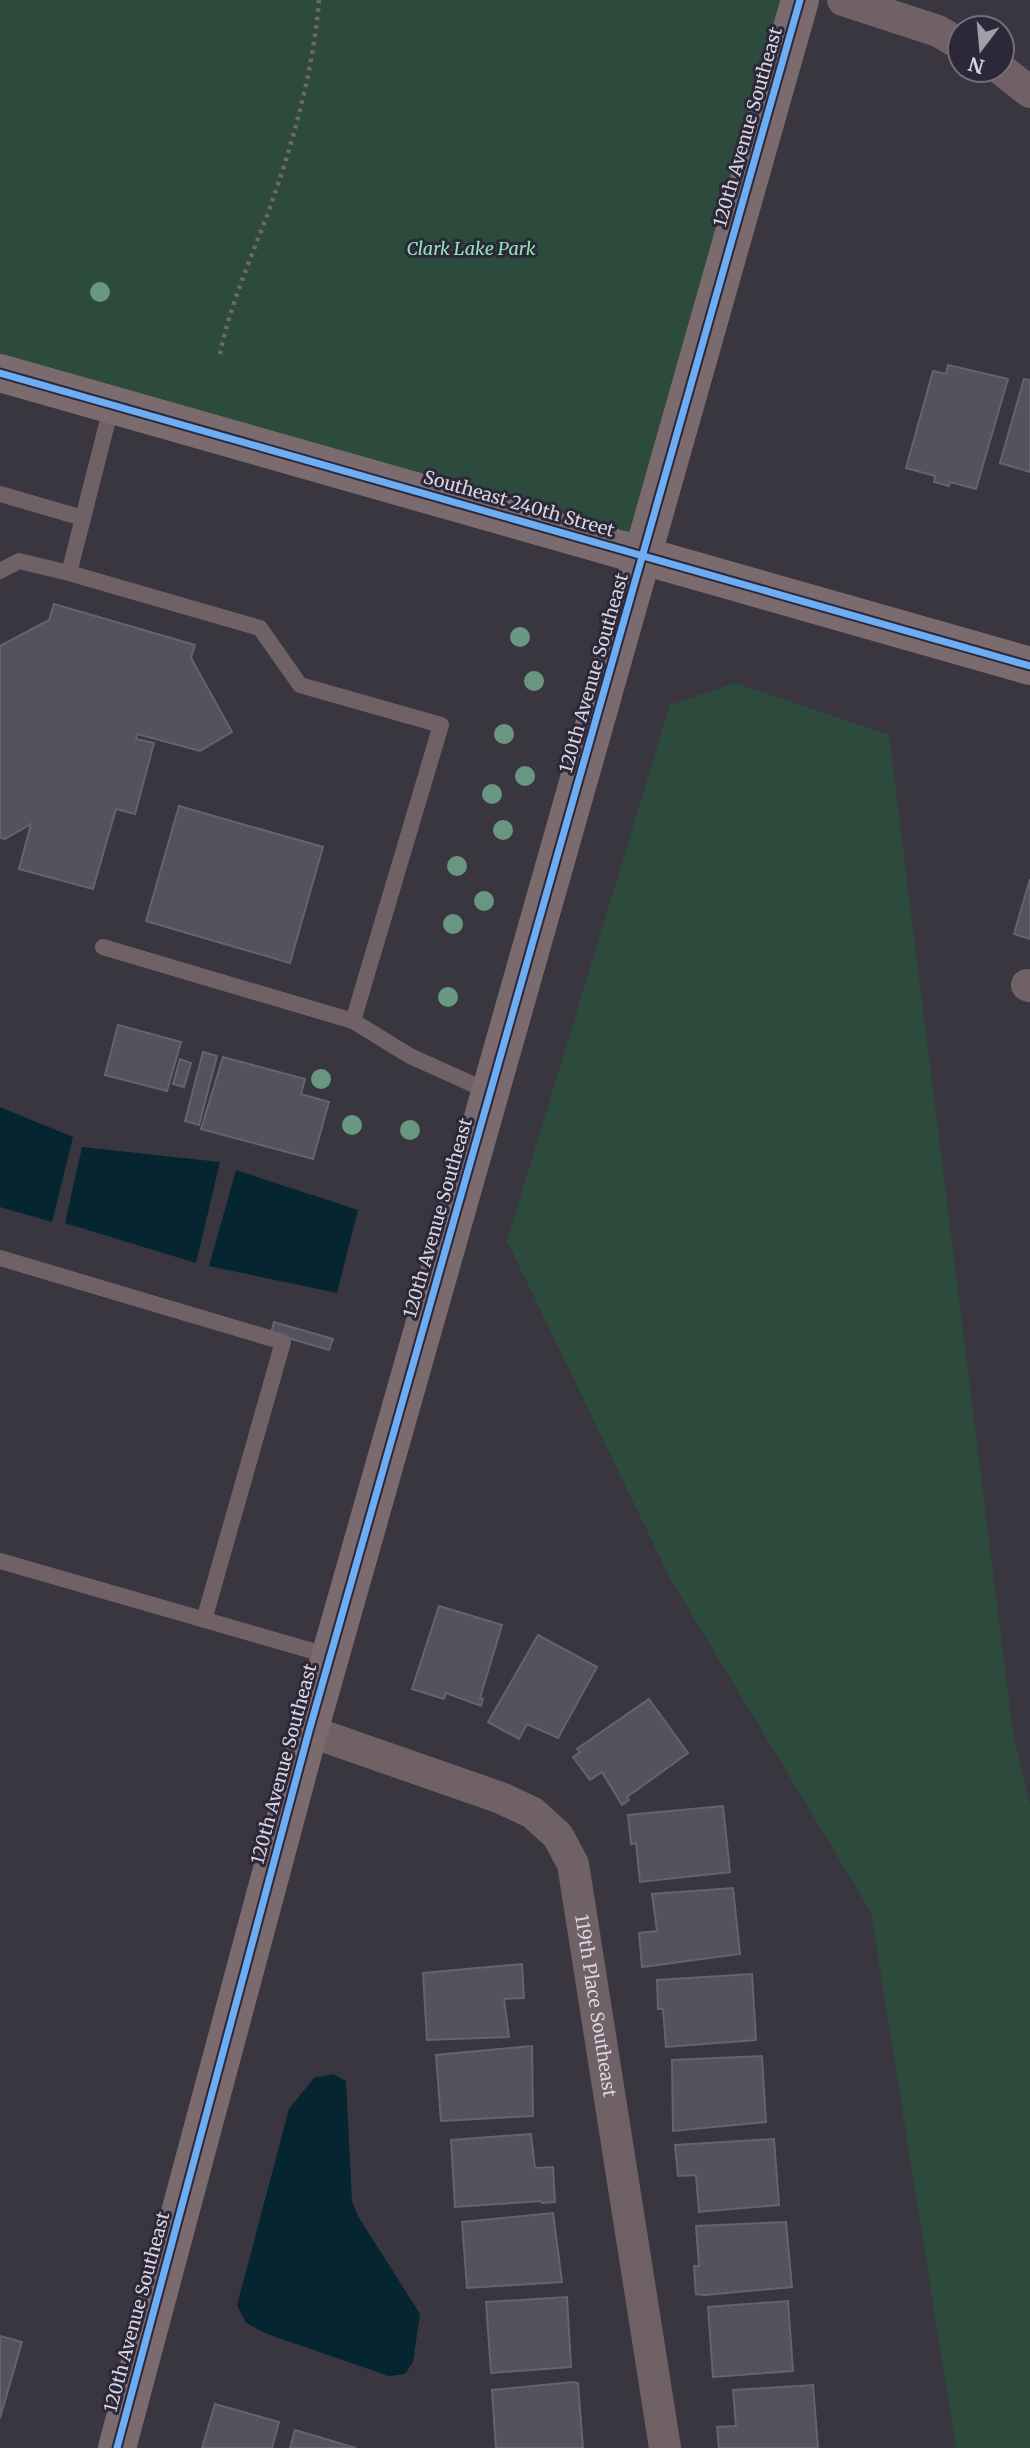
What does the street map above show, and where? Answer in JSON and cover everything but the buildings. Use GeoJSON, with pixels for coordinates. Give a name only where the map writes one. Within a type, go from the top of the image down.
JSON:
{"type":"FeatureCollection","features":[{"type":"Feature","properties":{"kind":"street","name":"120th Avenue Southeast"},"geometry":{"type":"LineString","coordinates":[[117,2448],[309,1731],[800,0]]}},
{"type":"Feature","properties":{"kind":"street"},"geometry":{"type":"LineString","coordinates":[[843,0],[946,35]]}},
{"type":"Feature","properties":{"kind":"street"},"geometry":{"type":"LineString","coordinates":[[1016,81],[1030,92]]}},
{"type":"Feature","properties":{"kind":"street","name":"Southeast 240th Street"},"geometry":{"type":"LineString","coordinates":[[0,373],[1030,666]]}},
{"type":"Feature","properties":{"kind":"street","name":"119th Place Southeast"},"geometry":{"type":"LineString","coordinates":[[309,1731],[501,1798],[533,1813],[558,1836],[573,1864],[665,2448]]}},
{"type":"Feature","properties":{"kind":"lane"},"geometry":{"type":"LineString","coordinates":[[69,573],[112,404]]}},
{"type":"Feature","properties":{"kind":"lane"},"geometry":{"type":"LineString","coordinates":[[0,494],[83,518]]}},
{"type":"Feature","properties":{"kind":"lane"},"geometry":{"type":"LineString","coordinates":[[0,572],[19,561],[260,628],[300,684],[441,725],[353,1021]]}},
{"type":"Feature","properties":{"kind":"lane"},"geometry":{"type":"LineString","coordinates":[[103,947],[353,1021],[410,1056],[490,1092]]}},
{"type":"Feature","properties":{"kind":"lane"},"geometry":{"type":"LineString","coordinates":[[0,1258],[284,1342],[204,1620]]}},
{"type":"Feature","properties":{"kind":"lane"},"geometry":{"type":"LineString","coordinates":[[0,1561],[330,1656]]}},
{"type":"Feature","properties":{"kind":"path"},"geometry":{"type":"LineString","coordinates":[[220,354],[226,327],[276,190],[295,124],[319,0]]}},
{"type":"Feature","properties":{"kind":"green space","name":"Clark Lake Park"},"geometry":{"type":"Polygon","coordinates":[[[0,0],[800,0],[643,555],[0,373],[0,0]]]}},
{"type":"Feature","properties":{"kind":"green space"},"geometry":{"type":"Polygon","coordinates":[[[735,683],[889,735],[1013,1734],[1030,1804],[1030,2448],[956,2448],[871,1912],[670,1578],[507,1241],[670,705],[735,683]]]}},
{"type":"Feature","properties":{"kind":"water"},"geometry":{"type":"Polygon","coordinates":[[[0,1107],[73,1137],[52,1222],[0,1207],[0,1107]]]}},
{"type":"Feature","properties":{"kind":"water"},"geometry":{"type":"Polygon","coordinates":[[[82,1147],[220,1162],[196,1263],[65,1223],[82,1147]]]}},
{"type":"Feature","properties":{"kind":"water"},"geometry":{"type":"Polygon","coordinates":[[[236,1170],[358,1210],[337,1293],[209,1266],[236,1170]]]}},
{"type":"Feature","properties":{"kind":"water"},"geometry":{"type":"Polygon","coordinates":[[[333,2074],[346,2081],[352,2201],[358,2216],[420,2314],[413,2362],[405,2374],[389,2376],[267,2334],[246,2323],[237,2305],[289,2109],[314,2078],[333,2074]]]}},
{"type":"Feature","properties":{"kind":"cycle path"},"geometry":{"type":"LineString","coordinates":[[117,2448],[309,1731],[800,0]]}},
{"type":"Feature","properties":{"kind":"cycle path"},"geometry":{"type":"LineString","coordinates":[[0,373],[1030,666]]}}]}
